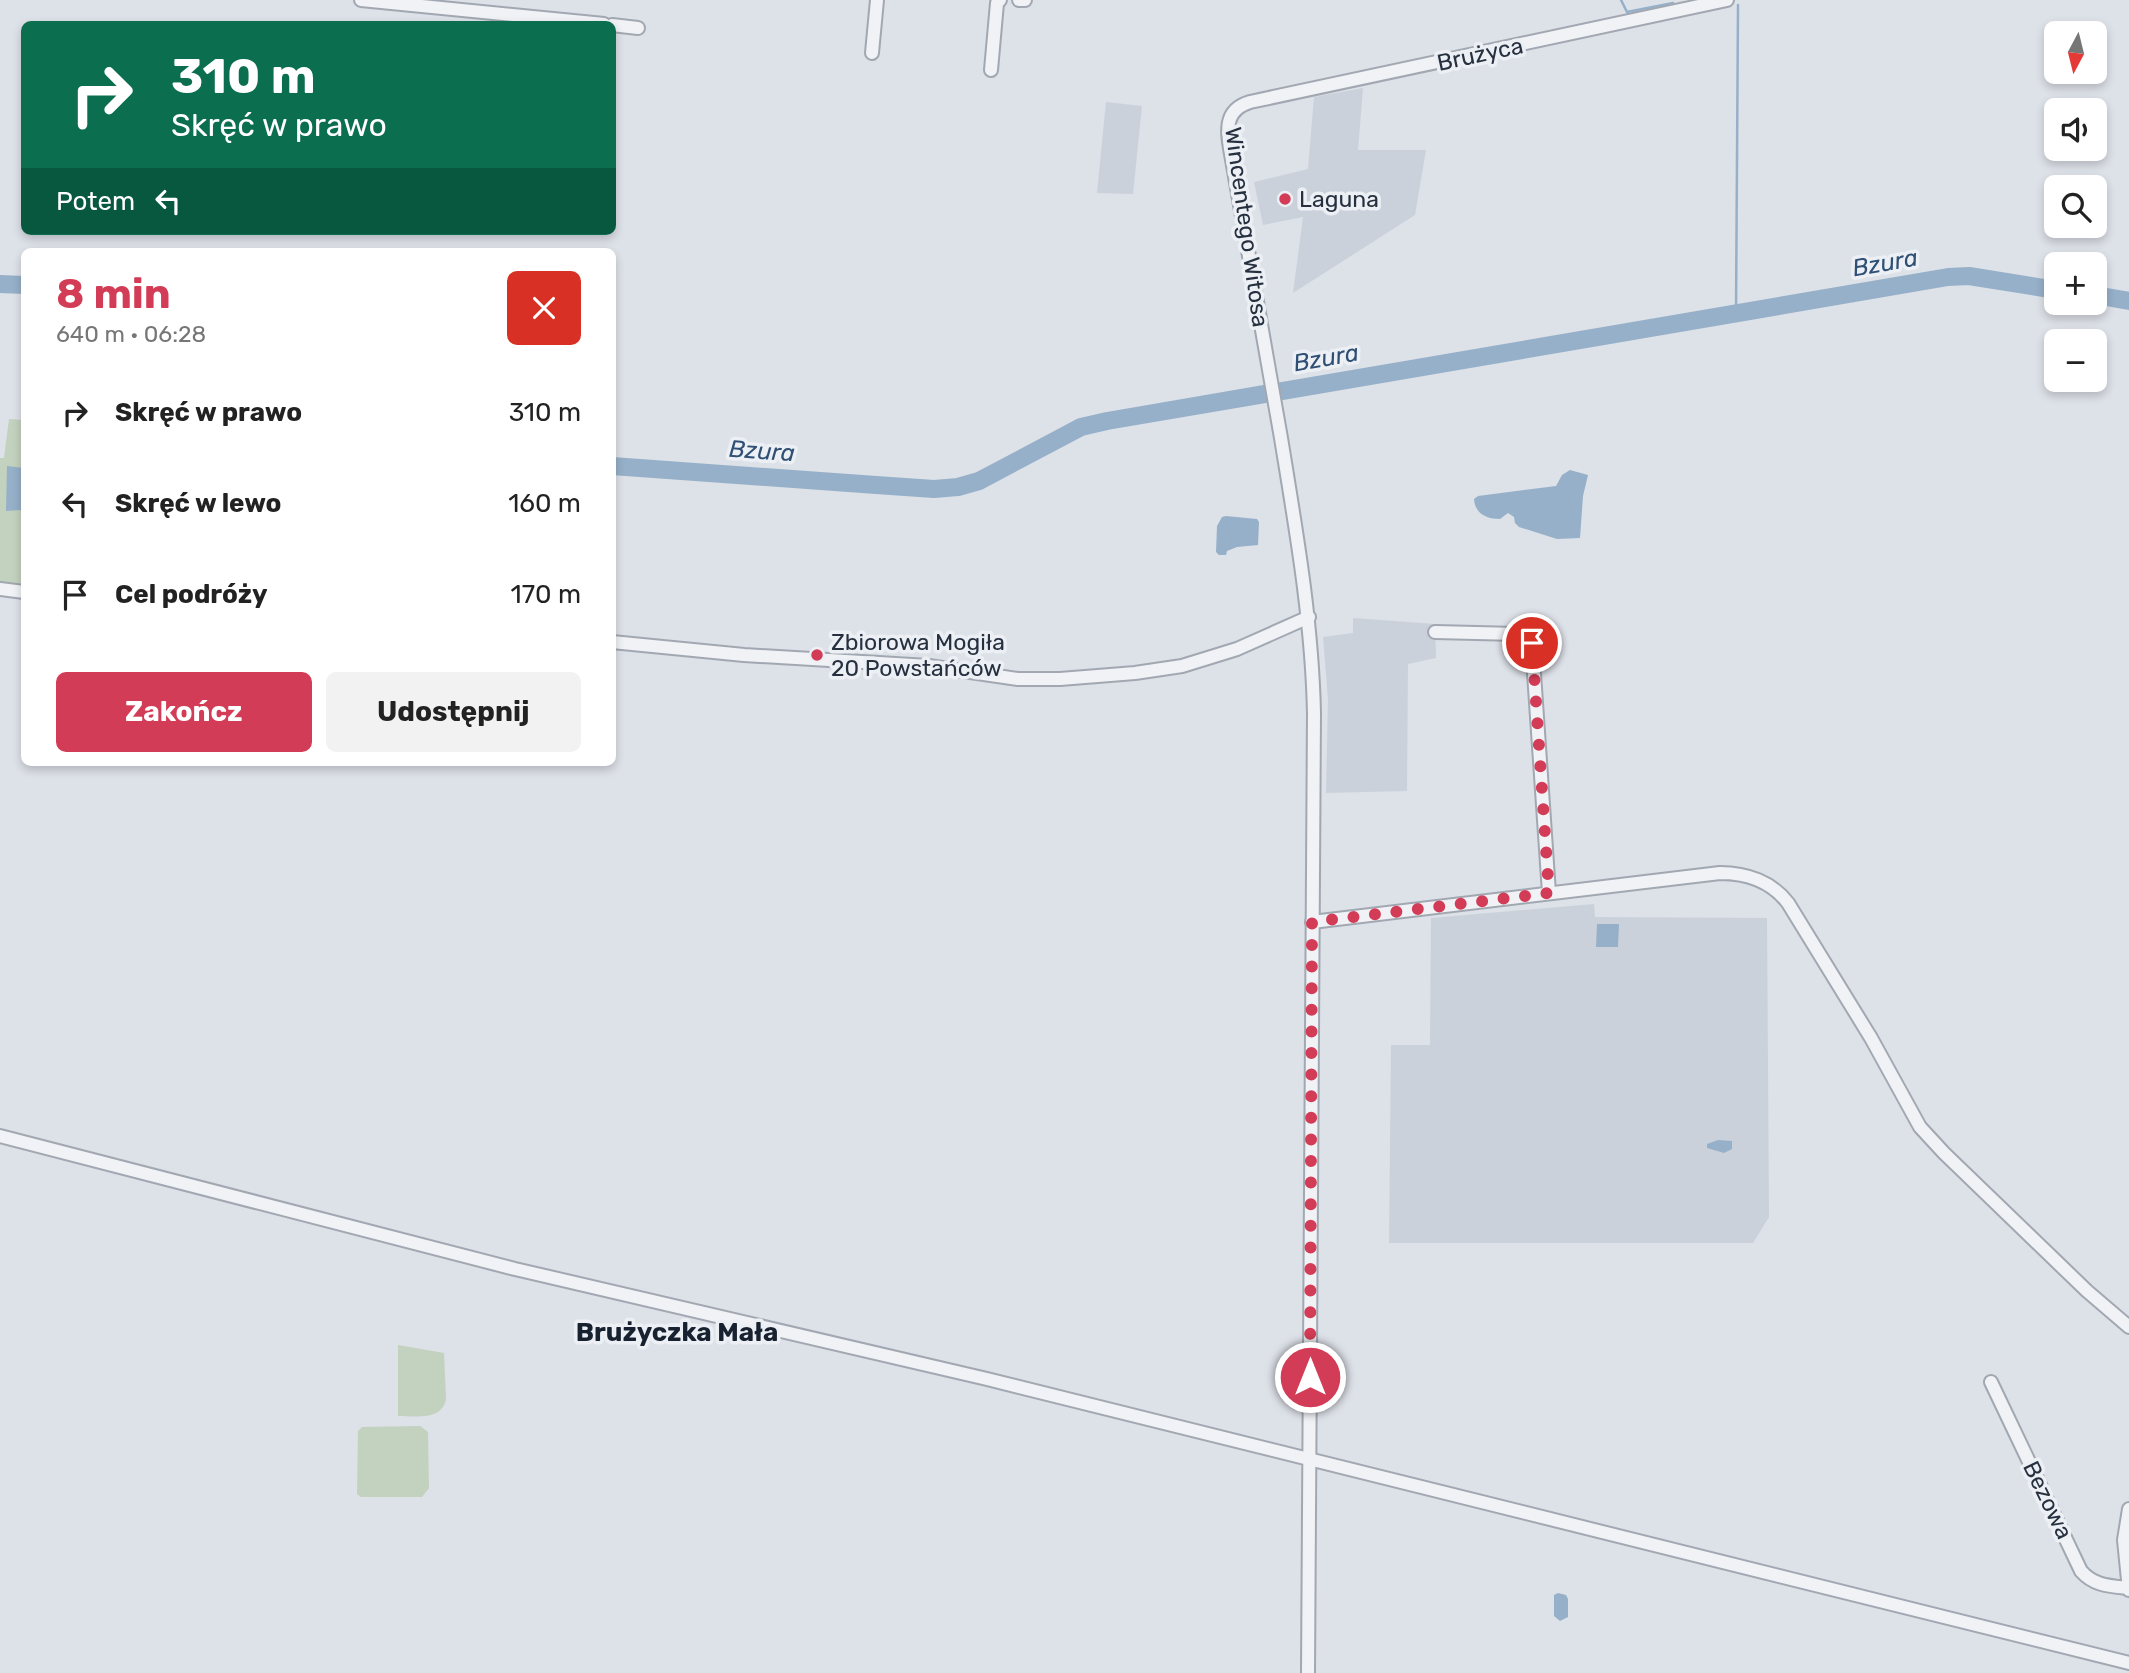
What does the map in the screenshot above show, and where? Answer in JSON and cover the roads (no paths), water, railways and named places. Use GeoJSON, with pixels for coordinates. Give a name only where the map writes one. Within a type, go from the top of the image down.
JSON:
{"type":"FeatureCollection","features":[{"type":"Feature","properties":{"kind":"street"},"geometry":{"type":"LineString","coordinates":[[361,0],[574,21]]}},
{"type":"Feature","properties":{"kind":"street"},"geometry":{"type":"LineString","coordinates":[[872,53],[877,0]]}},
{"type":"Feature","properties":{"kind":"street"},"geometry":{"type":"LineString","coordinates":[[991,70],[997,3],[1000,0]]}},
{"type":"Feature","properties":{"kind":"street"},"geometry":{"type":"LineString","coordinates":[[1019,0],[1025,0]]}},
{"type":"Feature","properties":{"kind":"street","name":"Brużyca"},"geometry":{"type":"LineString","coordinates":[[1233,110],[1250,102],[1727,0]]}},
{"type":"Feature","properties":{"kind":"street"},"geometry":{"type":"LineString","coordinates":[[616,25],[638,28]]}},
{"type":"Feature","properties":{"kind":"street","name":"Wincentego Witosa"},"geometry":{"type":"LineString","coordinates":[[1233,110],[1228,134],[1309,617],[1314,713],[1308,1673]]}},
{"type":"Feature","properties":{"kind":"street"},"geometry":{"type":"LineString","coordinates":[[0,589],[21,592]]}},
{"type":"Feature","properties":{"kind":"street"},"geometry":{"type":"LineString","coordinates":[[616,642],[744,655],[929,666],[1018,679],[1060,679],[1182,666],[1237,649],[1309,617]]}},
{"type":"Feature","properties":{"kind":"street"},"geometry":{"type":"LineString","coordinates":[[1435,632],[1517,634],[1529,638],[1532,643],[1549,893]]}},
{"type":"Feature","properties":{"kind":"street"},"geometry":{"type":"LineString","coordinates":[[1312,922],[1720,873],[1753,877],[1772,888],[1788,904],[1849,1001],[1920,1127],[2087,1291],[2129,1327]]}},
{"type":"Feature","properties":{"kind":"street"},"geometry":{"type":"LineString","coordinates":[[0,1136],[528,1272],[987,1379],[2129,1663]]}},
{"type":"Feature","properties":{"kind":"street","name":"Bezowa"},"geometry":{"type":"LineString","coordinates":[[1991,1382],[2081,1571],[2092,1581],[2129,1589]]}},
{"type":"Feature","properties":{"kind":"street"},"geometry":{"type":"LineString","coordinates":[[2129,1509],[2124,1540],[2129,1589]]}},
{"type":"Feature","properties":{"kind":"water"},"geometry":{"type":"Polygon","coordinates":[[[7,466],[21,468],[21,511],[6,511],[7,466]]]}},
{"type":"Feature","properties":{"kind":"water"},"geometry":{"type":"Polygon","coordinates":[[[1570,470],[1588,475],[1583,496],[1580,538],[1557,539],[1519,527],[1514,517],[1508,513],[1500,519],[1486,517],[1479,512],[1475,504],[1474,499],[1478,496],[1556,486],[1562,475],[1570,470]]]}},
{"type":"Feature","properties":{"kind":"water"},"geometry":{"type":"Polygon","coordinates":[[[1222,517],[1257,519],[1258,545],[1237,547],[1227,551],[1226,555],[1219,555],[1216,552],[1217,526],[1222,517]]]}},
{"type":"Feature","properties":{"kind":"water"},"geometry":{"type":"Polygon","coordinates":[[[1597,924],[1619,924],[1618,947],[1596,947],[1597,924]]]}},
{"type":"Feature","properties":{"kind":"water"},"geometry":{"type":"Polygon","coordinates":[[[1718,1140],[1732,1141],[1732,1149],[1724,1153],[1707,1148],[1707,1144],[1718,1140]]]}},
{"type":"Feature","properties":{"kind":"water"},"geometry":{"type":"Polygon","coordinates":[[[1554,1595],[1566,1595],[1568,1599],[1568,1617],[1560,1621],[1554,1616],[1554,1595]]]}},
{"type":"Feature","properties":{"kind":"waterway"},"geometry":{"type":"LineString","coordinates":[[1621,0],[1627,12],[1673,3]]}},
{"type":"Feature","properties":{"kind":"waterway"},"geometry":{"type":"LineString","coordinates":[[1736,314],[1738,5]]}},
{"type":"Feature","properties":{"kind":"waterway","name":"Bzura"},"geometry":{"type":"LineString","coordinates":[[616,466],[934,489],[958,487],[979,481],[1081,427],[1107,421],[1948,277],[1969,276],[2044,288]]}},
{"type":"Feature","properties":{"kind":"waterway","name":"Bzura"},"geometry":{"type":"LineString","coordinates":[[0,284],[21,285]]}},
{"type":"Feature","properties":{"kind":"waterway","name":"Bzura"},"geometry":{"type":"LineString","coordinates":[[2107,297],[2129,301]]}},
{"type":"Feature","properties":{"kind":"place","name":"Laguna"},"geometry":{"type":"Point","coordinates":[1285,199]}},
{"type":"Feature","properties":{"kind":"place","name":"Zbiorowa Mogiła 20 Powstańców"},"geometry":{"type":"Point","coordinates":[817,655]}},
{"type":"Feature","properties":{"kind":"district","name":"Brużyczka Mała"},"geometry":{"type":"Point","coordinates":[677,1332]}}]}
